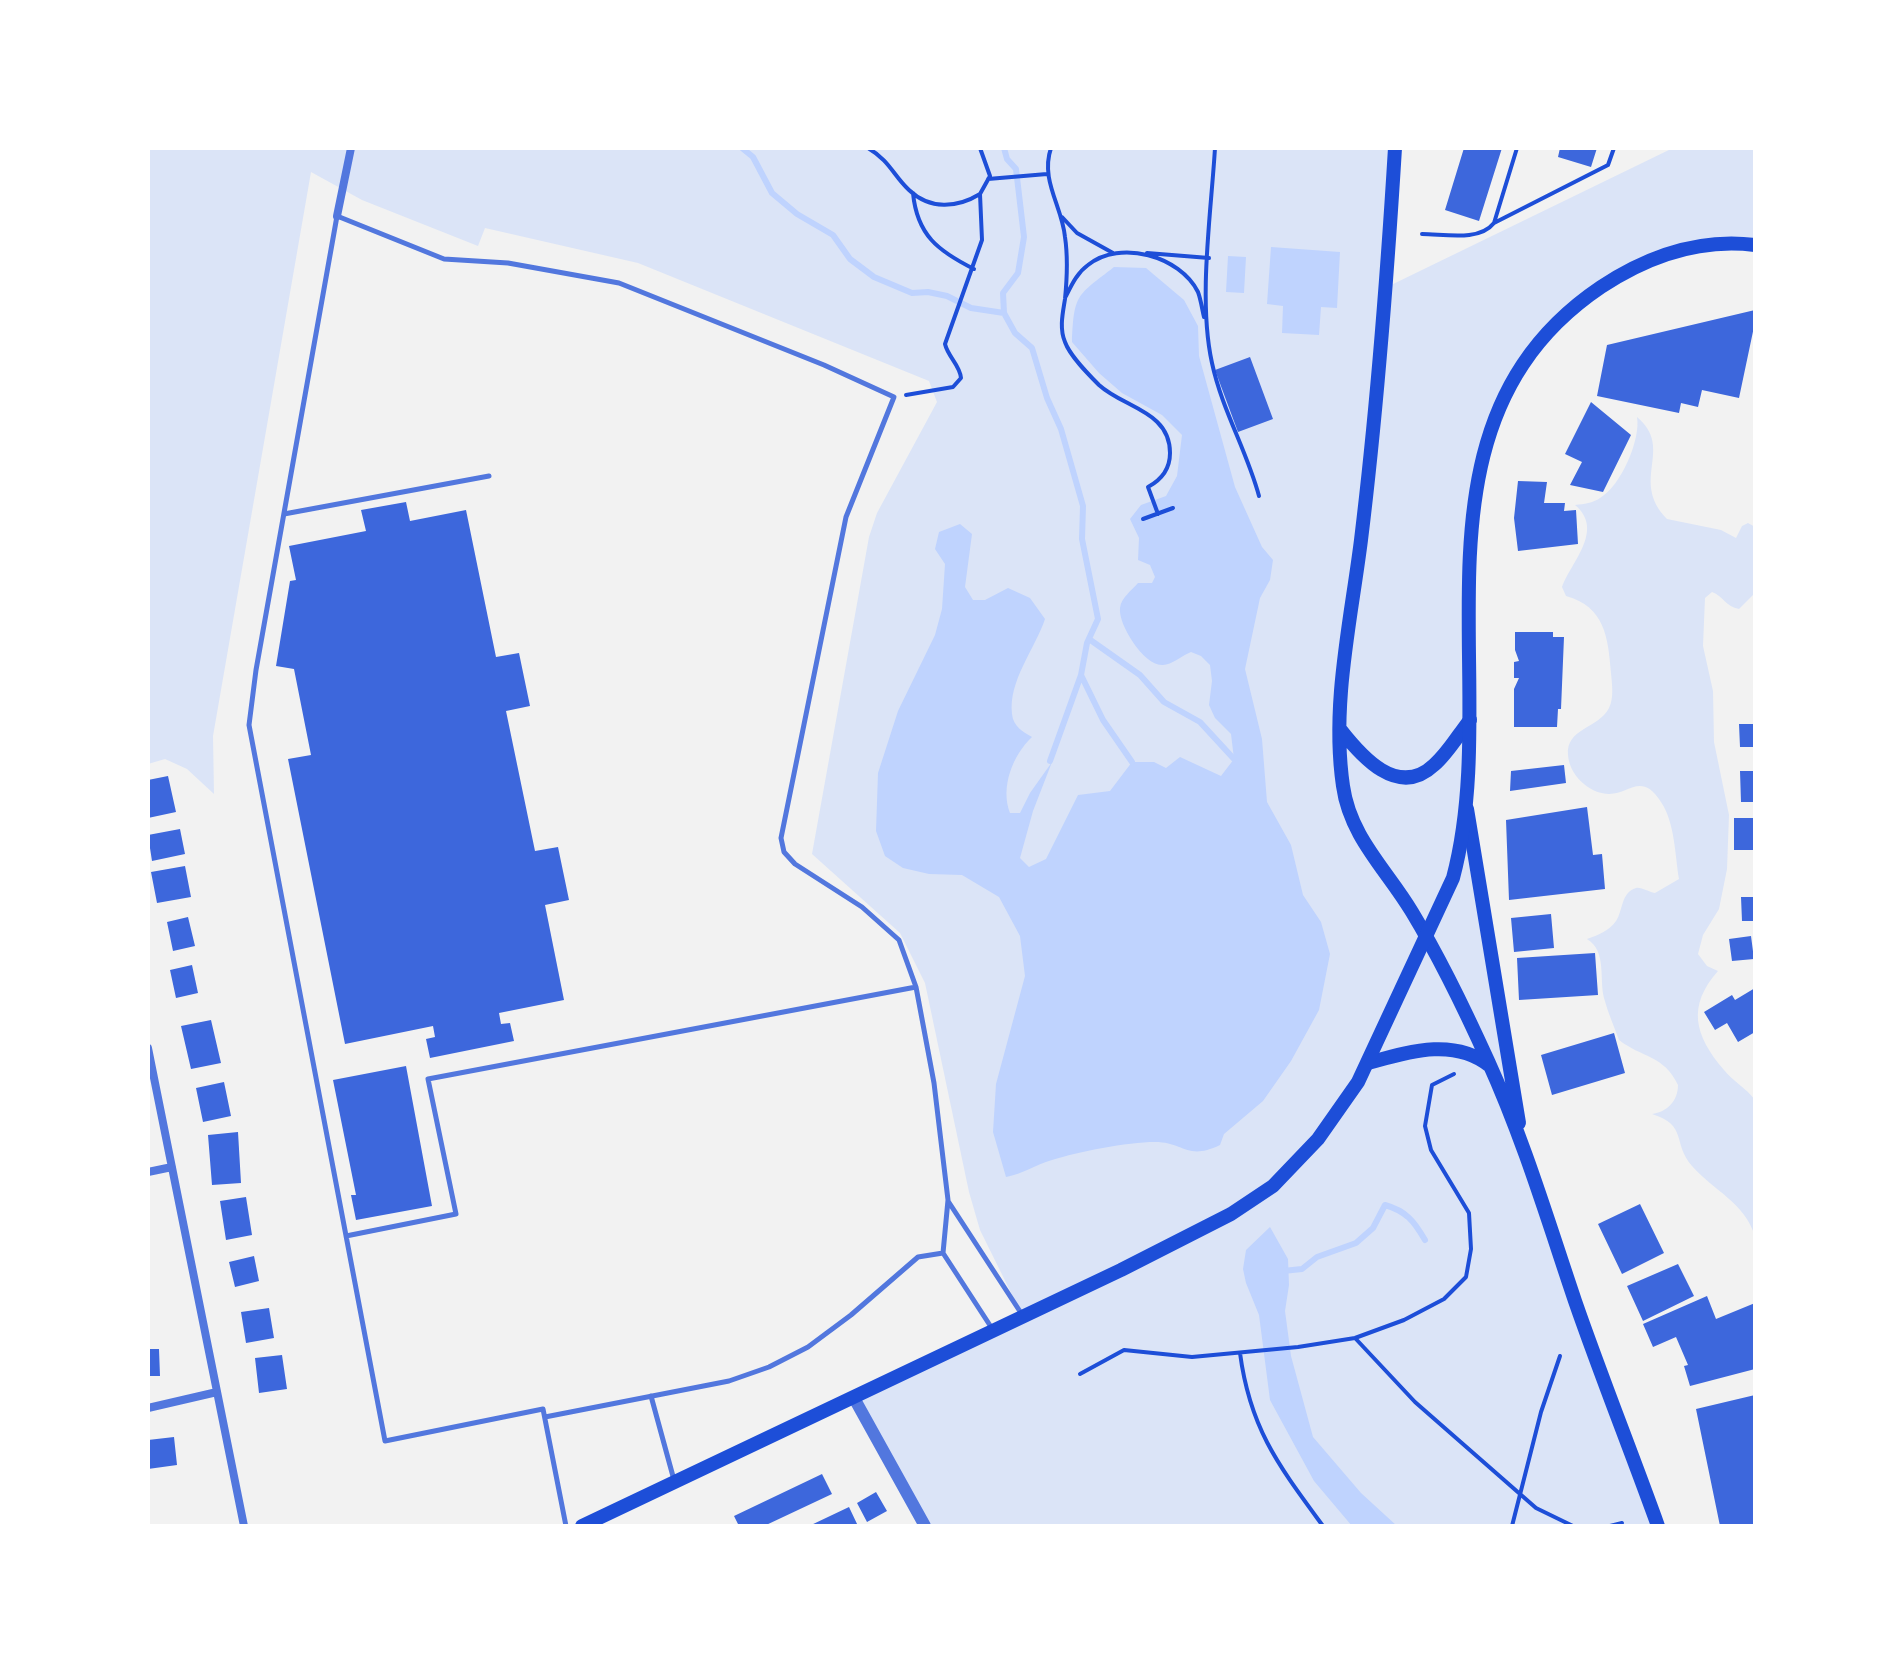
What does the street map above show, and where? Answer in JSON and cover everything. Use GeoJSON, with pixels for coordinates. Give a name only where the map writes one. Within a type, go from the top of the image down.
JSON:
{"type":"FeatureCollection","features":[{"type":"Feature","properties":{"kind":"main road"},"geometry":{"type":"LineString","coordinates":[[1395,148],[1376,404],[1340,729],[1341,769],[1349,811],[1360,838],[1427,937],[1491,1066],[1658,1526]]}},
{"type":"Feature","properties":{"kind":"main road"},"geometry":{"type":"LineString","coordinates":[[582,1526],[1024,1318],[1231,1214],[1273,1186],[1318,1139],[1346,1102],[1368,1063],[1453,878],[1467,809],[1470,720],[1468,579],[1472,511],[1480,466],[1510,386],[1557,324],[1586,297],[1619,275],[1665,253],[1703,245],[1755,245]]}},
{"type":"Feature","properties":{"kind":"main road"},"geometry":{"type":"LineString","coordinates":[[1340,729],[1372,765],[1392,775],[1413,776],[1436,764],[1470,720]]}},
{"type":"Feature","properties":{"kind":"main road"},"geometry":{"type":"LineString","coordinates":[[1467,809],[1524,1155]]}},
{"type":"Feature","properties":{"kind":"main road"},"geometry":{"type":"LineString","coordinates":[[1368,1063],[1428,1048],[1467,1054],[1491,1066]]}},
{"type":"Feature","properties":{"kind":"street"},"geometry":{"type":"LineString","coordinates":[[337,216],[351,148]]}},
{"type":"Feature","properties":{"kind":"street"},"geometry":{"type":"LineString","coordinates":[[148,1048],[244,1526]]}},
{"type":"Feature","properties":{"kind":"street"},"geometry":{"type":"LineString","coordinates":[[148,1172],[172,1167]]}},
{"type":"Feature","properties":{"kind":"street"},"geometry":{"type":"LineString","coordinates":[[148,1408],[217,1392]]}},
{"type":"Feature","properties":{"kind":"street"},"geometry":{"type":"LineString","coordinates":[[854,1398],[925,1526]]}},
{"type":"Feature","properties":{"kind":"lane"},"geometry":{"type":"LineString","coordinates":[[566,1526],[543,1409],[385,1441],[249,725],[256,670],[337,216],[444,259],[508,263],[619,283],[810,359],[894,397],[846,517],[781,838],[784,852],[795,864],[862,907],[899,940],[916,987],[934,1083],[948,1200],[943,1253],[994,1332]]}},
{"type":"Feature","properties":{"kind":"lane"},"geometry":{"type":"LineString","coordinates":[[284,514],[489,476]]}},
{"type":"Feature","properties":{"kind":"lane"},"geometry":{"type":"LineString","coordinates":[[346,1236],[456,1214],[428,1079],[916,987]]}},
{"type":"Feature","properties":{"kind":"lane"},"geometry":{"type":"LineString","coordinates":[[948,1200],[1024,1318]]}},
{"type":"Feature","properties":{"kind":"lane"},"geometry":{"type":"LineString","coordinates":[[545,1417],[729,1381],[769,1367],[808,1347],[851,1315],[918,1257],[943,1253]]}},
{"type":"Feature","properties":{"kind":"lane"},"geometry":{"type":"LineString","coordinates":[[651,1396],[675,1483]]}},
{"type":"Feature","properties":{"kind":"path"},"geometry":{"type":"LineString","coordinates":[[868,148],[895,171],[913,193],[940,205],[954,206],[980,194]]}},
{"type":"Feature","properties":{"kind":"path"},"geometry":{"type":"LineString","coordinates":[[894,397],[944,389],[960,382],[961,374],[945,344],[982,240],[980,194],[990,176],[980,148]]}},
{"type":"Feature","properties":{"kind":"path"},"geometry":{"type":"LineString","coordinates":[[1045,148],[1048,157]]}},
{"type":"Feature","properties":{"kind":"path"},"geometry":{"type":"LineString","coordinates":[[1051,148],[1047,174],[1065,236],[1064,341],[1099,385],[1155,418],[1167,433],[1168,466],[1158,481],[1148,487],[1158,514]]}},
{"type":"Feature","properties":{"kind":"path"},"geometry":{"type":"LineString","coordinates":[[1205,323],[1215,148]]}},
{"type":"Feature","properties":{"kind":"path"},"geometry":{"type":"LineString","coordinates":[[1422,234],[1478,234],[1488,231],[1494,223],[1517,148]]}},
{"type":"Feature","properties":{"kind":"path"},"geometry":{"type":"LineString","coordinates":[[1494,223],[1608,165],[1614,148]]}},
{"type":"Feature","properties":{"kind":"path"},"geometry":{"type":"LineString","coordinates":[[988,179],[1047,174]]}},
{"type":"Feature","properties":{"kind":"path"},"geometry":{"type":"LineString","coordinates":[[913,193],[914,207],[933,244],[947,256],[974,269]]}},
{"type":"Feature","properties":{"kind":"path"},"geometry":{"type":"LineString","coordinates":[[1060,214],[1077,233],[1115,254]]}},
{"type":"Feature","properties":{"kind":"path"},"geometry":{"type":"LineString","coordinates":[[1065,299],[1075,278],[1088,264],[1104,255],[1143,253],[1209,258]]}},
{"type":"Feature","properties":{"kind":"path"},"geometry":{"type":"LineString","coordinates":[[1143,253],[1185,275],[1198,293],[1221,399],[1251,468],[1259,496]]}},
{"type":"Feature","properties":{"kind":"path"},"geometry":{"type":"LineString","coordinates":[[1143,519],[1173,508]]}},
{"type":"Feature","properties":{"kind":"path"},"geometry":{"type":"LineString","coordinates":[[1080,1374],[1124,1350],[1192,1357],[1291,1348],[1355,1338],[1404,1320],[1444,1299],[1466,1277],[1471,1249],[1469,1213],[1431,1150],[1425,1126],[1432,1085],[1454,1074]]}},
{"type":"Feature","properties":{"kind":"path"},"geometry":{"type":"LineString","coordinates":[[1355,1338],[1415,1402],[1536,1508],[1573,1526]]}},
{"type":"Feature","properties":{"kind":"path"},"geometry":{"type":"LineString","coordinates":[[1240,1353],[1245,1386],[1258,1428],[1287,1477],[1323,1526]]}},
{"type":"Feature","properties":{"kind":"path"},"geometry":{"type":"LineString","coordinates":[[1512,1526],[1541,1412],[1560,1356]]}},
{"type":"Feature","properties":{"kind":"path"},"geometry":{"type":"LineString","coordinates":[[1610,1526],[1622,1523]]}},
{"type":"Feature","properties":{"kind":"shaded area"},"geometry":{"type":"Polygon","coordinates":[[[148,148],[1395,148],[1387,287],[1673,148],[1755,148],[1755,245],[1665,253],[1586,297],[1510,386],[1472,511],[1467,809],[1524,1155],[1658,1526],[925,1526],[855,1399],[1023,1317],[980,1230],[969,1192],[925,983],[900,933],[812,854],[869,537],[877,513],[937,402],[929,381],[638,263],[485,228],[478,246],[362,200],[311,172],[213,736],[214,794],[187,769],[165,759],[148,764],[148,148]]]}},
{"type":"Feature","properties":{"kind":"shaded area"},"geometry":{"type":"Polygon","coordinates":[[[1637,417],[1648,429],[1652,441],[1652,491],[1656,505],[1667,519],[1721,530],[1736,538],[1742,526],[1748,523],[1755,527],[1755,593],[1739,609],[1712,592],[1705,598],[1703,646],[1713,691],[1714,742],[1729,815],[1727,869],[1719,909],[1703,935],[1698,954],[1707,966],[1718,971],[1702,996],[1698,1020],[1706,1045],[1714,1057],[1755,1100],[1755,1236],[1744,1214],[1686,1158],[1671,1124],[1652,1114],[1671,1105],[1678,1085],[1659,1062],[1619,1040],[1604,998],[1600,958],[1587,939],[1613,924],[1631,890],[1638,888],[1655,893],[1679,879],[1669,820],[1654,793],[1641,786],[1608,794],[1593,790],[1576,775],[1568,755],[1572,739],[1604,715],[1612,700],[1608,647],[1602,625],[1589,608],[1566,596],[1562,587],[1586,535],[1587,525],[1575,505],[1597,500],[1615,483],[1633,449],[1637,417]]]}},
{"type":"Feature","properties":{"kind":"water"},"geometry":{"type":"Polygon","coordinates":[[[1271,247],[1340,252],[1337,308],[1321,307],[1319,335],[1282,333],[1283,306],[1267,304],[1271,247]]]}},
{"type":"Feature","properties":{"kind":"water"},"geometry":{"type":"Polygon","coordinates":[[[1228,256],[1246,257],[1244,293],[1226,292],[1228,256]]]}},
{"type":"Feature","properties":{"kind":"water"},"geometry":{"type":"Polygon","coordinates":[[[1114,267],[1146,268],[1184,300],[1198,326],[1199,356],[1235,487],[1262,547],[1273,560],[1270,580],[1260,598],[1245,669],[1262,739],[1267,802],[1291,845],[1303,895],[1321,922],[1330,954],[1319,1010],[1291,1061],[1263,1101],[1224,1134],[1220,1145],[1200,1151],[1155,1142],[1117,1146],[1063,1157],[1006,1177],[993,1132],[996,1084],[1025,976],[1020,936],[999,897],[962,875],[929,874],[903,868],[885,856],[876,831],[878,773],[898,711],[935,635],[942,609],[945,564],[935,549],[939,532],[960,524],[972,534],[965,587],[973,600],[985,600],[1008,588],[1030,598],[1045,619],[1018,677],[1012,702],[1014,722],[1032,737],[1019,753],[1010,772],[1007,803],[1010,813],[1020,813],[1052,762],[1033,811],[1020,858],[1029,867],[1046,859],[1078,795],[1110,791],[1132,762],[1154,762],[1166,768],[1180,757],[1221,776],[1234,759],[1231,734],[1215,718],[1209,705],[1210,665],[1191,652],[1166,665],[1156,664],[1134,644],[1123,624],[1120,608],[1127,594],[1138,583],[1152,583],[1155,577],[1150,565],[1138,560],[1139,538],[1130,519],[1141,505],[1166,496],[1177,476],[1182,435],[1162,415],[1122,393],[1099,373],[1072,342],[1076,304],[1092,284],[1114,267]]]}},
{"type":"Feature","properties":{"kind":"water"},"geometry":{"type":"Polygon","coordinates":[[[1270,1227],[1288,1259],[1289,1285],[1285,1311],[1291,1356],[1313,1437],[1361,1493],[1397,1526],[1352,1526],[1314,1481],[1270,1400],[1259,1315],[1243,1269],[1246,1250],[1270,1227]]]}},
{"type":"Feature","properties":{"kind":"building"},"geometry":{"type":"Polygon","coordinates":[[[1464,148],[1502,148],[1479,221],[1445,210],[1464,148]]]}},
{"type":"Feature","properties":{"kind":"building"},"geometry":{"type":"Polygon","coordinates":[[[1560,148],[1597,148],[1591,167],[1558,157],[1560,148]]]}},
{"type":"Feature","properties":{"kind":"building"},"geometry":{"type":"Polygon","coordinates":[[[1755,310],[1739,398],[1702,390],[1698,407],[1681,403],[1679,413],[1597,396],[1607,345],[1755,310]]]}},
{"type":"Feature","properties":{"kind":"building"},"geometry":{"type":"Polygon","coordinates":[[[1250,357],[1273,419],[1238,432],[1215,370],[1250,357]]]}},
{"type":"Feature","properties":{"kind":"building"},"geometry":{"type":"Polygon","coordinates":[[[1591,402],[1631,435],[1603,492],[1570,485],[1582,462],[1565,454],[1591,402]]]}},
{"type":"Feature","properties":{"kind":"building"},"geometry":{"type":"Polygon","coordinates":[[[1518,481],[1547,482],[1544,503],[1565,503],[1564,511],[1576,510],[1578,544],[1518,551],[1514,518],[1518,481]]]}},
{"type":"Feature","properties":{"kind":"building"},"geometry":{"type":"Polygon","coordinates":[[[406,502],[410,521],[466,510],[496,657],[519,653],[530,706],[506,711],[535,851],[558,847],[569,900],[545,905],[564,1000],[499,1013],[501,1024],[510,1023],[514,1041],[430,1058],[426,1039],[435,1037],[433,1026],[345,1044],[288,759],[311,755],[294,669],[276,666],[290,581],[296,580],[289,546],[366,531],[361,510],[406,502]]]}},
{"type":"Feature","properties":{"kind":"building"},"geometry":{"type":"Polygon","coordinates":[[[1515,632],[1553,632],[1553,637],[1564,637],[1561,709],[1558,709],[1557,727],[1514,727],[1514,689],[1519,678],[1514,678],[1514,662],[1519,661],[1515,650],[1515,632]]]}},
{"type":"Feature","properties":{"kind":"building"},"geometry":{"type":"Polygon","coordinates":[[[1739,724],[1755,724],[1755,747],[1740,747],[1739,724]]]}},
{"type":"Feature","properties":{"kind":"building"},"geometry":{"type":"Polygon","coordinates":[[[1564,765],[1566,783],[1510,791],[1511,771],[1564,765]]]}},
{"type":"Feature","properties":{"kind":"building"},"geometry":{"type":"Polygon","coordinates":[[[1740,771],[1755,771],[1755,802],[1741,802],[1740,771]]]}},
{"type":"Feature","properties":{"kind":"building"},"geometry":{"type":"Polygon","coordinates":[[[168,776],[176,812],[148,818],[148,780],[168,776]]]}},
{"type":"Feature","properties":{"kind":"building"},"geometry":{"type":"Polygon","coordinates":[[[1587,807],[1593,855],[1602,854],[1605,889],[1509,900],[1506,820],[1587,807]]]}},
{"type":"Feature","properties":{"kind":"building"},"geometry":{"type":"Polygon","coordinates":[[[1734,818],[1755,818],[1755,850],[1734,850],[1734,818]]]}},
{"type":"Feature","properties":{"kind":"building"},"geometry":{"type":"Polygon","coordinates":[[[180,829],[185,854],[152,861],[148,835],[180,829]]]}},
{"type":"Feature","properties":{"kind":"building"},"geometry":{"type":"Polygon","coordinates":[[[185,866],[191,897],[157,903],[151,872],[185,866]]]}},
{"type":"Feature","properties":{"kind":"building"},"geometry":{"type":"Polygon","coordinates":[[[1741,897],[1755,897],[1755,921],[1742,921],[1741,897]]]}},
{"type":"Feature","properties":{"kind":"building"},"geometry":{"type":"Polygon","coordinates":[[[1551,914],[1554,948],[1514,952],[1511,918],[1551,914]]]}},
{"type":"Feature","properties":{"kind":"building"},"geometry":{"type":"Polygon","coordinates":[[[188,917],[195,946],[173,951],[167,922],[188,917]]]}},
{"type":"Feature","properties":{"kind":"building"},"geometry":{"type":"Polygon","coordinates":[[[1751,936],[1754,959],[1732,961],[1729,939],[1751,936]]]}},
{"type":"Feature","properties":{"kind":"building"},"geometry":{"type":"Polygon","coordinates":[[[1595,953],[1598,995],[1519,1000],[1517,958],[1595,953]]]}},
{"type":"Feature","properties":{"kind":"building"},"geometry":{"type":"Polygon","coordinates":[[[192,965],[198,993],[176,998],[170,970],[192,965]]]}},
{"type":"Feature","properties":{"kind":"building"},"geometry":{"type":"Polygon","coordinates":[[[1755,988],[1755,1032],[1738,1042],[1727,1023],[1715,1030],[1704,1012],[1732,995],[1735,1000],[1755,988]]]}},
{"type":"Feature","properties":{"kind":"building"},"geometry":{"type":"Polygon","coordinates":[[[211,1020],[221,1063],[191,1069],[181,1026],[211,1020]]]}},
{"type":"Feature","properties":{"kind":"building"},"geometry":{"type":"Polygon","coordinates":[[[1614,1033],[1625,1073],[1552,1095],[1541,1055],[1614,1033]]]}},
{"type":"Feature","properties":{"kind":"building"},"geometry":{"type":"Polygon","coordinates":[[[406,1066],[432,1206],[356,1220],[351,1195],[356,1195],[333,1080],[406,1066]]]}},
{"type":"Feature","properties":{"kind":"building"},"geometry":{"type":"Polygon","coordinates":[[[224,1082],[231,1116],[203,1122],[196,1088],[224,1082]]]}},
{"type":"Feature","properties":{"kind":"building"},"geometry":{"type":"Polygon","coordinates":[[[238,1132],[241,1183],[212,1185],[208,1135],[238,1132]]]}},
{"type":"Feature","properties":{"kind":"building"},"geometry":{"type":"Polygon","coordinates":[[[246,1197],[252,1235],[226,1240],[220,1201],[246,1197]]]}},
{"type":"Feature","properties":{"kind":"building"},"geometry":{"type":"Polygon","coordinates":[[[1640,1204],[1664,1253],[1622,1274],[1598,1224],[1640,1204]]]}},
{"type":"Feature","properties":{"kind":"building"},"geometry":{"type":"Polygon","coordinates":[[[254,1256],[259,1281],[235,1287],[229,1262],[254,1256]]]}},
{"type":"Feature","properties":{"kind":"building"},"geometry":{"type":"Polygon","coordinates":[[[1678,1264],[1694,1296],[1643,1321],[1627,1286],[1678,1264]]]}},
{"type":"Feature","properties":{"kind":"building"},"geometry":{"type":"Polygon","coordinates":[[[1707,1296],[1716,1319],[1755,1303],[1755,1369],[1690,1386],[1684,1366],[1688,1365],[1676,1337],[1653,1347],[1643,1324],[1707,1296]]]}},
{"type":"Feature","properties":{"kind":"building"},"geometry":{"type":"Polygon","coordinates":[[[269,1308],[274,1338],[246,1343],[241,1312],[269,1308]]]}},
{"type":"Feature","properties":{"kind":"building"},"geometry":{"type":"Polygon","coordinates":[[[148,1349],[159,1349],[160,1376],[148,1376],[148,1349]]]}},
{"type":"Feature","properties":{"kind":"building"},"geometry":{"type":"Polygon","coordinates":[[[282,1355],[287,1389],[259,1393],[255,1358],[282,1355]]]}},
{"type":"Feature","properties":{"kind":"building"},"geometry":{"type":"Polygon","coordinates":[[[1755,1395],[1755,1526],[1720,1526],[1696,1409],[1755,1395]]]}},
{"type":"Feature","properties":{"kind":"building"},"geometry":{"type":"Polygon","coordinates":[[[174,1437],[177,1465],[148,1469],[148,1440],[174,1437]]]}},
{"type":"Feature","properties":{"kind":"building"},"geometry":{"type":"Polygon","coordinates":[[[822,1474],[832,1494],[764,1526],[739,1526],[734,1516],[822,1474]]]}},
{"type":"Feature","properties":{"kind":"building"},"geometry":{"type":"Polygon","coordinates":[[[876,1492],[887,1511],[867,1522],[857,1503],[876,1492]]]}},
{"type":"Feature","properties":{"kind":"building"},"geometry":{"type":"Polygon","coordinates":[[[849,1507],[858,1526],[809,1526],[849,1507]]]}},
{"type":"Feature","properties":{"kind":"waterway"},"geometry":{"type":"LineString","coordinates":[[742,148],[753,157],[772,193],[797,214],[833,235],[850,259],[874,277],[912,293],[947,296],[971,308],[1004,313]]}},
{"type":"Feature","properties":{"kind":"waterway"},"geometry":{"type":"LineString","coordinates":[[1004,148],[1007,159],[1016,169],[1024,237],[1018,273],[1003,293],[1004,313],[1015,333],[1032,348],[1047,398],[1061,429],[1083,506],[1082,539],[1098,619],[1087,643],[1081,675],[1103,720],[1132,762]]}},
{"type":"Feature","properties":{"kind":"waterway"},"geometry":{"type":"LineString","coordinates":[[1089,639],[1140,675],[1164,702],[1200,722],[1234,759]]}},
{"type":"Feature","properties":{"kind":"waterway"},"geometry":{"type":"LineString","coordinates":[[1050,761],[1081,675]]}},
{"type":"Feature","properties":{"kind":"waterway"},"geometry":{"type":"LineString","coordinates":[[1283,1271],[1302,1269],[1317,1257],[1356,1243],[1373,1228],[1385,1205],[1409,1218],[1425,1240]]}}]}
